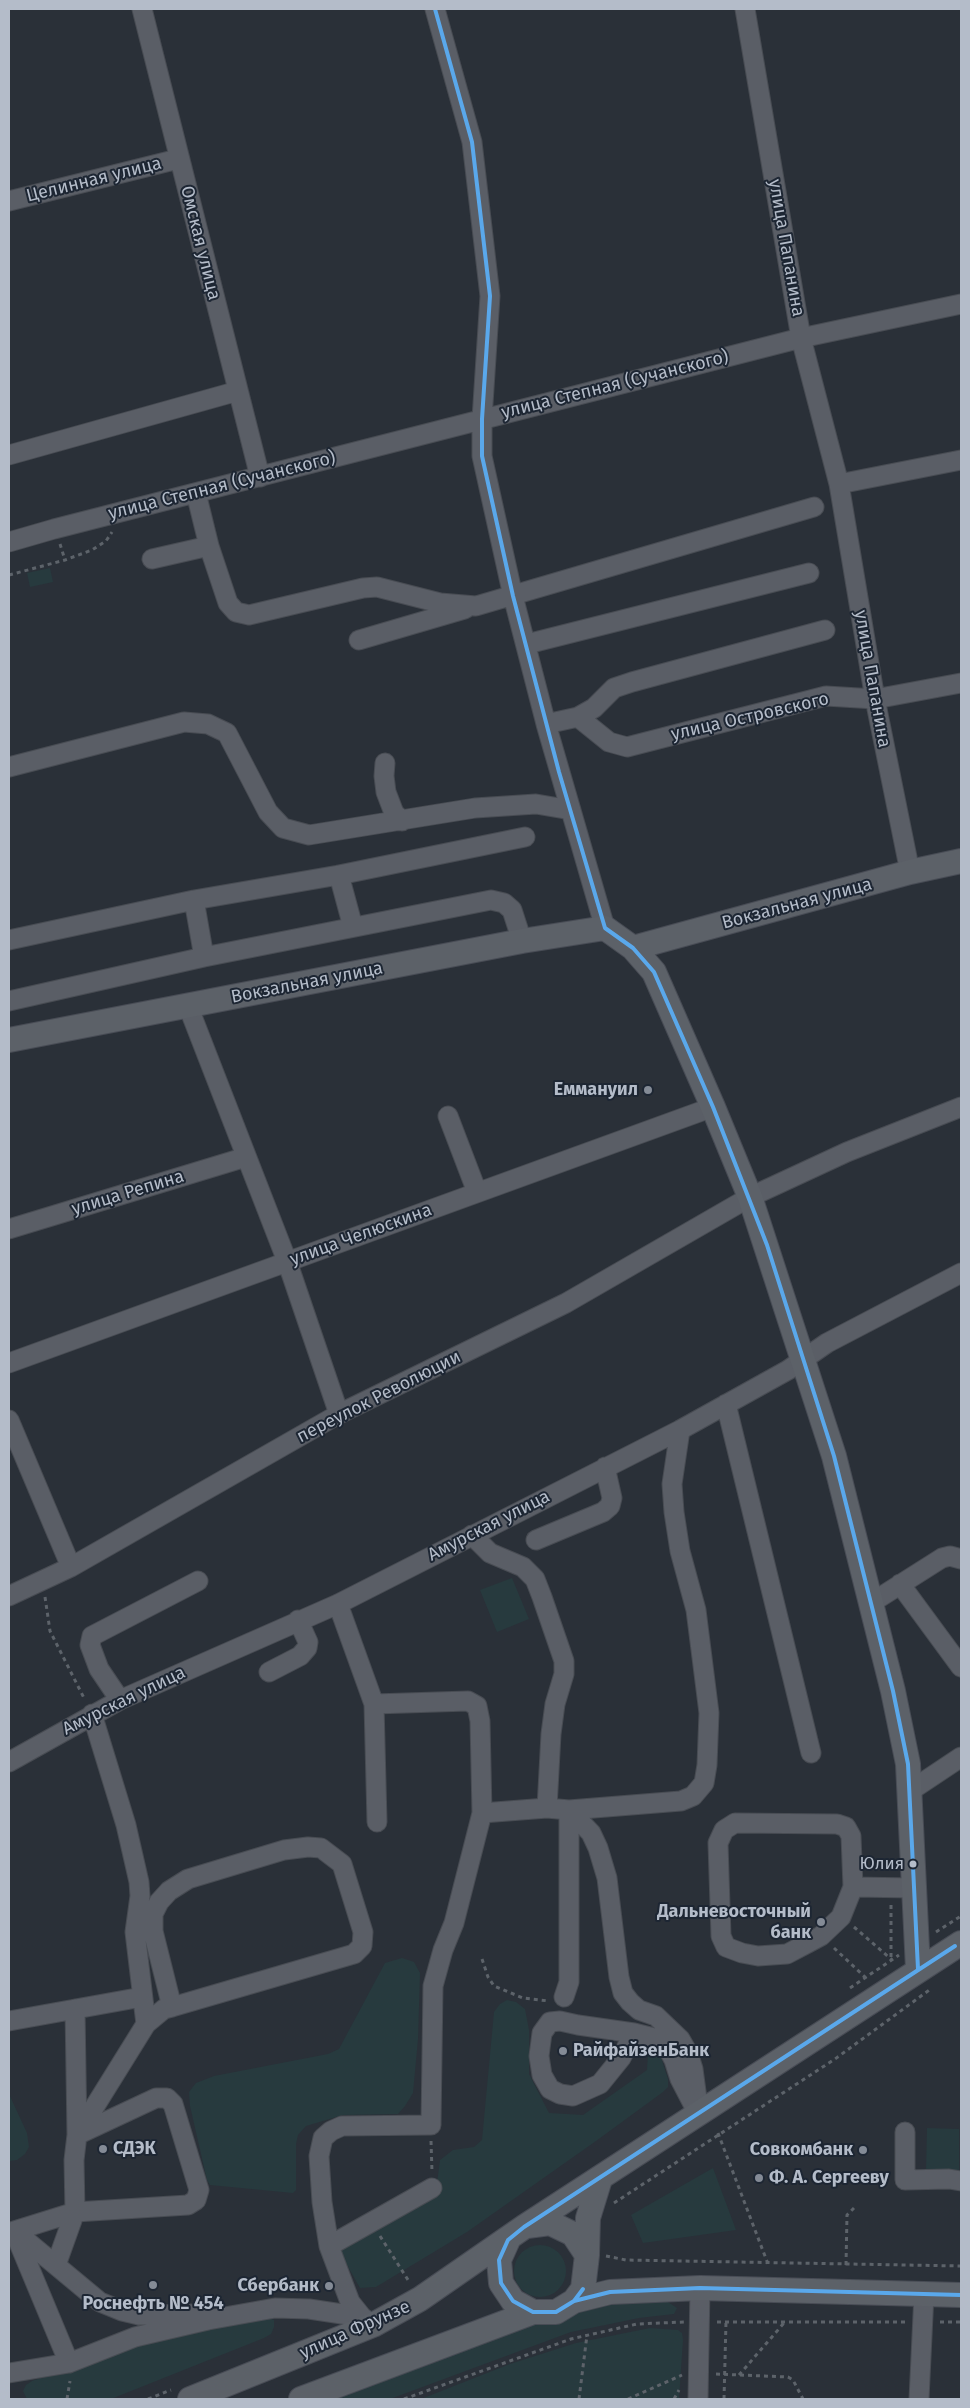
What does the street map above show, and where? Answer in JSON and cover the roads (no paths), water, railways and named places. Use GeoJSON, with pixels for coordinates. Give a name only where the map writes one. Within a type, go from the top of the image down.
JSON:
{"type":"FeatureCollection","features":[{"type":"Feature","properties":{"kind":"main road","name":"Вокзальная улица"},"geometry":{"type":"LineString","coordinates":[[633,948],[910,872],[961,861]]}},
{"type":"Feature","properties":{"kind":"main road","name":"Вокзальная улица"},"geometry":{"type":"LineString","coordinates":[[9,1040],[522,941],[605,928]]}},
{"type":"Feature","properties":{"kind":"main road"},"geometry":{"type":"LineString","coordinates":[[605,928],[633,948],[654,972],[714,1107],[750,1197],[834,1456],[893,1691],[908,1764],[918,1969]]}},
{"type":"Feature","properties":{"kind":"main road","name":"улица Фрунзе"},"geometry":{"type":"LineString","coordinates":[[190,2399],[420,2299],[516,2233],[961,1942]]}},
{"type":"Feature","properties":{"kind":"main road"},"geometry":{"type":"LineString","coordinates":[[574,2301],[583,2289],[593,2252],[588,2218],[600,2179]]}},
{"type":"Feature","properties":{"kind":"main road"},"geometry":{"type":"LineString","coordinates":[[533,2312],[513,2301],[501,2283],[499,2260],[516,2233],[550,2223],[573,2234],[593,2252]]}},
{"type":"Feature","properties":{"kind":"main road"},"geometry":{"type":"LineString","coordinates":[[301,2399],[533,2312],[556,2312],[574,2301],[610,2292],[700,2288],[961,2295]]}},
{"type":"Feature","properties":{"kind":"street","name":"Омская улица"},"geometry":{"type":"LineString","coordinates":[[142,9],[178,159],[260,477]]}},
{"type":"Feature","properties":{"kind":"street"},"geometry":{"type":"LineString","coordinates":[[436,9],[472,142],[490,296],[482,419],[482,456],[513,596],[527,644],[546,724],[605,928]]}},
{"type":"Feature","properties":{"kind":"street","name":"улица Папанина"},"geometry":{"type":"LineString","coordinates":[[745,9],[801,338],[839,484],[875,699],[910,872]]}},
{"type":"Feature","properties":{"kind":"street","name":"Целинная улица"},"geometry":{"type":"LineString","coordinates":[[9,201],[178,159]]}},
{"type":"Feature","properties":{"kind":"street","name":"улица Степная (Сучанского)"},"geometry":{"type":"LineString","coordinates":[[9,542],[801,338],[961,304]]}},
{"type":"Feature","properties":{"kind":"street"},"geometry":{"type":"LineString","coordinates":[[9,455],[238,392]]}},
{"type":"Feature","properties":{"kind":"street"},"geometry":{"type":"LineString","coordinates":[[839,484],[961,460]]}},
{"type":"Feature","properties":{"kind":"street"},"geometry":{"type":"LineString","coordinates":[[196,493],[209,546],[228,603],[236,612],[249,615],[363,588],[377,587],[440,602],[476,606]]}},
{"type":"Feature","properties":{"kind":"street"},"geometry":{"type":"LineString","coordinates":[[359,640],[814,507]]}},
{"type":"Feature","properties":{"kind":"street"},"geometry":{"type":"LineString","coordinates":[[152,559],[209,546]]}},
{"type":"Feature","properties":{"kind":"street"},"geometry":{"type":"LineString","coordinates":[[527,644],[809,573]]}},
{"type":"Feature","properties":{"kind":"street"},"geometry":{"type":"LineString","coordinates":[[546,724],[578,717],[594,708],[614,688],[825,630]]}},
{"type":"Feature","properties":{"kind":"street","name":"улица Островского"},"geometry":{"type":"LineString","coordinates":[[578,717],[608,742],[627,747],[826,696],[875,699],[961,683]]}},
{"type":"Feature","properties":{"kind":"street"},"geometry":{"type":"LineString","coordinates":[[9,767],[184,722],[208,724],[227,733],[268,812],[283,828],[309,836],[475,808],[536,804],[571,810]]}},
{"type":"Feature","properties":{"kind":"street"},"geometry":{"type":"LineString","coordinates":[[385,763],[386,792],[394,813],[402,821]]}},
{"type":"Feature","properties":{"kind":"street"},"geometry":{"type":"LineString","coordinates":[[9,940],[194,900],[339,875],[525,837]]}},
{"type":"Feature","properties":{"kind":"street"},"geometry":{"type":"LineString","coordinates":[[339,875],[353,927]]}},
{"type":"Feature","properties":{"kind":"street"},"geometry":{"type":"LineString","coordinates":[[194,900],[204,956]]}},
{"type":"Feature","properties":{"kind":"street"},"geometry":{"type":"LineString","coordinates":[[9,1001],[204,956],[491,900],[504,903],[512,910],[522,941]]}},
{"type":"Feature","properties":{"kind":"street"},"geometry":{"type":"LineString","coordinates":[[188,1006],[287,1261],[340,1414]]}},
{"type":"Feature","properties":{"kind":"street","name":"улица Челюскина"},"geometry":{"type":"LineString","coordinates":[[9,1363],[714,1107]]}},
{"type":"Feature","properties":{"kind":"street","name":"переулок Революции"},"geometry":{"type":"LineString","coordinates":[[9,1596],[71,1567],[340,1414],[566,1303],[750,1197],[847,1152],[961,1107]]}},
{"type":"Feature","properties":{"kind":"street"},"geometry":{"type":"LineString","coordinates":[[448,1116],[477,1192]]}},
{"type":"Feature","properties":{"kind":"street","name":"улица Репина"},"geometry":{"type":"LineString","coordinates":[[9,1229],[246,1157]]}},
{"type":"Feature","properties":{"kind":"street","name":"Амурская улица"},"geometry":{"type":"LineString","coordinates":[[9,1762],[120,1700],[338,1604],[680,1430],[803,1360],[827,1343],[961,1273]]}},
{"type":"Feature","properties":{"kind":"street"},"geometry":{"type":"LineString","coordinates":[[726,1404],[812,1753]]}},
{"type":"Feature","properties":{"kind":"street"},"geometry":{"type":"LineString","coordinates":[[9,1420],[71,1567]]}},
{"type":"Feature","properties":{"kind":"street"},"geometry":{"type":"LineString","coordinates":[[482,1813],[547,1808],[569,1810],[681,1801],[693,1796],[704,1782],[707,1765],[709,1712],[696,1610],[680,1551],[672,1484],[678,1454],[680,1430]]}},
{"type":"Feature","properties":{"kind":"street"},"geometry":{"type":"LineString","coordinates":[[536,1540],[603,1512],[610,1506],[612,1498],[605,1467]]}},
{"type":"Feature","properties":{"kind":"street"},"geometry":{"type":"LineString","coordinates":[[472,1535],[490,1552],[524,1567],[535,1579],[560,1648],[564,1674],[555,1704],[551,1734],[547,1808]]}},
{"type":"Feature","properties":{"kind":"street"},"geometry":{"type":"LineString","coordinates":[[871,1603],[942,1558],[950,1556],[961,1559]]}},
{"type":"Feature","properties":{"kind":"street"},"geometry":{"type":"LineString","coordinates":[[120,1700],[99,1669],[90,1645],[92,1636],[198,1581]]}},
{"type":"Feature","properties":{"kind":"street"},"geometry":{"type":"LineString","coordinates":[[900,1584],[961,1667]]}},
{"type":"Feature","properties":{"kind":"street"},"geometry":{"type":"LineString","coordinates":[[338,1604],[374,1704],[377,1822]]}},
{"type":"Feature","properties":{"kind":"street"},"geometry":{"type":"LineString","coordinates":[[269,1672],[300,1656],[306,1648],[308,1642],[298,1620]]}},
{"type":"Feature","properties":{"kind":"street"},"geometry":{"type":"LineString","coordinates":[[367,2321],[350,2302],[329,2246],[322,2202],[320,2156],[323,2138],[331,2131],[342,2126],[431,2125],[433,1986],[443,1950],[454,1923],[482,1813],[480,1721],[477,1706],[468,1701],[374,1704]]}},
{"type":"Feature","properties":{"kind":"street"},"geometry":{"type":"LineString","coordinates":[[92,1714],[126,1825],[139,1882],[140,1896],[136,1932],[146,2024]]}},
{"type":"Feature","properties":{"kind":"street"},"geometry":{"type":"LineString","coordinates":[[910,1791],[961,1757]]}},
{"type":"Feature","properties":{"kind":"street"},"geometry":{"type":"LineString","coordinates":[[564,1997],[569,1982],[569,1810]]}},
{"type":"Feature","properties":{"kind":"street"},"geometry":{"type":"LineString","coordinates":[[569,1810],[591,1833],[608,1878],[619,1977],[623,1993],[639,2010],[656,2016],[680,2039],[688,2053],[693,2069],[699,2114]]}},
{"type":"Feature","properties":{"kind":"street"},"geometry":{"type":"LineString","coordinates":[[734,1823],[837,1824],[846,1827],[851,1836],[853,1887],[841,1917],[820,1936],[787,1954],[758,1956],[742,1954],[726,1947],[721,1936],[718,1843],[724,1830],[734,1823]]}},
{"type":"Feature","properties":{"kind":"street"},"geometry":{"type":"LineString","coordinates":[[77,2135],[146,2024],[164,2009],[172,2007],[354,1954],[362,1946],[363,1932],[342,1864],[321,1848],[308,1847],[284,1850],[188,1879],[169,1891],[158,1902],[152,1914],[152,1931],[172,2007]]}},
{"type":"Feature","properties":{"kind":"street"},"geometry":{"type":"LineString","coordinates":[[853,1887],[915,1888]]}},
{"type":"Feature","properties":{"kind":"street"},"geometry":{"type":"LineString","coordinates":[[9,2021],[142,1997]]}},
{"type":"Feature","properties":{"kind":"street"},"geometry":{"type":"LineString","coordinates":[[56,2265],[75,2212],[74,2160],[77,2135],[75,2009]]}},
{"type":"Feature","properties":{"kind":"street"},"geometry":{"type":"LineString","coordinates":[[634,2034],[621,2058],[600,2084],[573,2096],[560,2094],[550,2089],[542,2075],[538,2056],[542,2033],[550,2022],[560,2021],[634,2034],[654,2038],[666,2045],[688,2096],[699,2114]]}},
{"type":"Feature","properties":{"kind":"street"},"geometry":{"type":"LineString","coordinates":[[12,2232],[75,2212],[188,2205],[196,2200],[200,2190],[173,2104],[167,2098],[156,2098],[77,2135]]}},
{"type":"Feature","properties":{"kind":"street"},"geometry":{"type":"LineString","coordinates":[[905,2132],[905,2180],[961,2181]]}},
{"type":"Feature","properties":{"kind":"street"},"geometry":{"type":"LineString","coordinates":[[329,2246],[432,2188]]}},
{"type":"Feature","properties":{"kind":"street"},"geometry":{"type":"LineString","coordinates":[[12,2232],[56,2265],[100,2302],[122,2311],[139,2315],[188,2314],[275,2308],[309,2309],[367,2321]]}},
{"type":"Feature","properties":{"kind":"street"},"geometry":{"type":"LineString","coordinates":[[12,2232],[69,2363]]}},
{"type":"Feature","properties":{"kind":"street"},"geometry":{"type":"LineString","coordinates":[[698,2399],[700,2288]]}},
{"type":"Feature","properties":{"kind":"street"},"geometry":{"type":"LineString","coordinates":[[919,2399],[924,2294]]}},
{"type":"Feature","properties":{"kind":"street"},"geometry":{"type":"LineString","coordinates":[[9,2373],[69,2363],[135,2337],[208,2320],[275,2308]]}},
{"type":"Feature","properties":{"kind":"place","name":"Еммануил"},"geometry":{"type":"Point","coordinates":[648,1090]}},
{"type":"Feature","properties":{"kind":"place","name":"Юлия"},"geometry":{"type":"Point","coordinates":[913,1864]}},
{"type":"Feature","properties":{"kind":"place","name":"Дальневосточный банк"},"geometry":{"type":"Point","coordinates":[821,1922]}},
{"type":"Feature","properties":{"kind":"place","name":"РайфайзенБанк"},"geometry":{"type":"Point","coordinates":[563,2051]}},
{"type":"Feature","properties":{"kind":"place","name":"СДЭК"},"geometry":{"type":"Point","coordinates":[103,2149]}},
{"type":"Feature","properties":{"kind":"place","name":"Совкомбанк"},"geometry":{"type":"Point","coordinates":[863,2150]}},
{"type":"Feature","properties":{"kind":"place","name":"Ф. А. Сергееву"},"geometry":{"type":"Point","coordinates":[759,2178]}},
{"type":"Feature","properties":{"kind":"place","name":"Роснефть № 454"},"geometry":{"type":"Point","coordinates":[153,2285]}},
{"type":"Feature","properties":{"kind":"place","name":"Сбербанк"},"geometry":{"type":"Point","coordinates":[329,2286]}}]}
